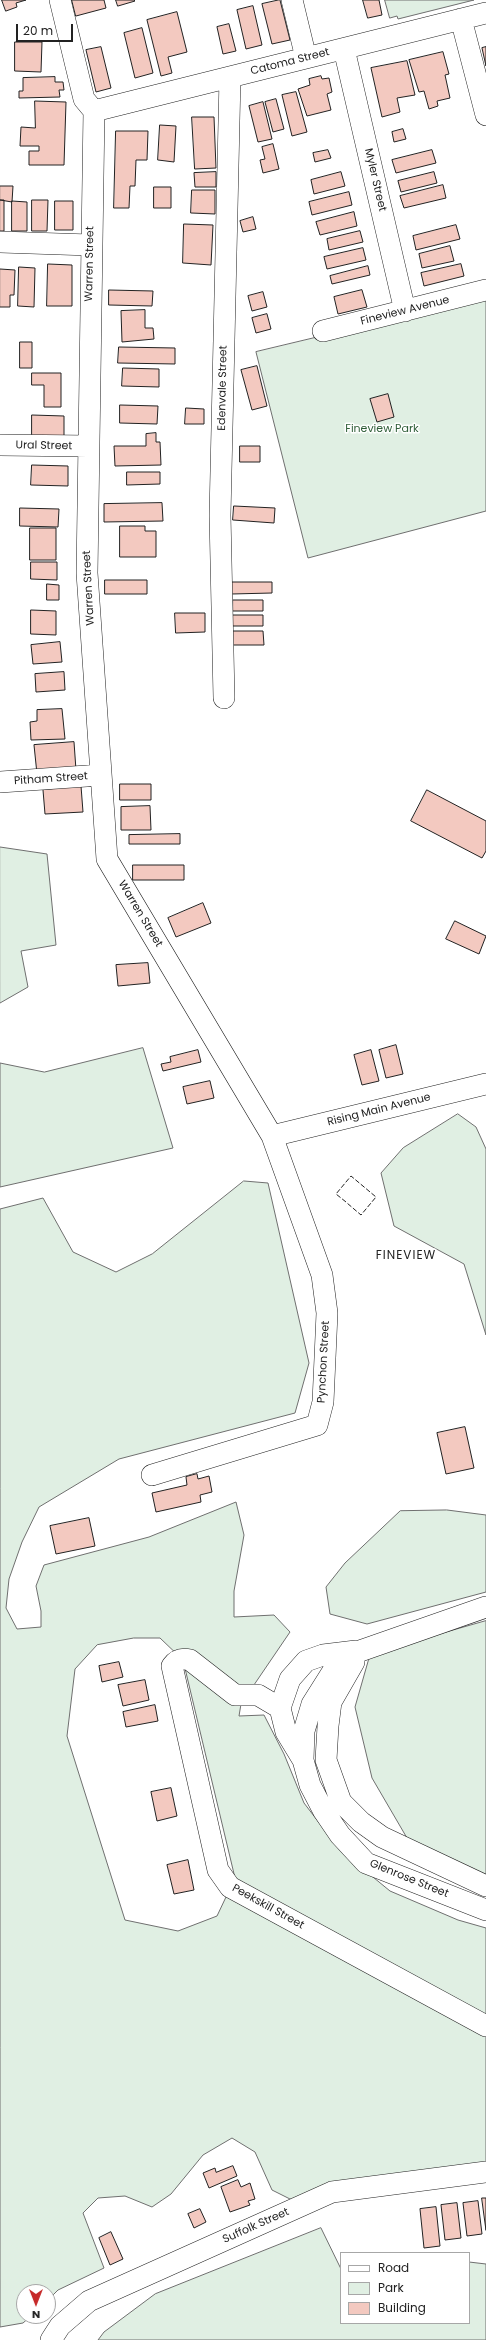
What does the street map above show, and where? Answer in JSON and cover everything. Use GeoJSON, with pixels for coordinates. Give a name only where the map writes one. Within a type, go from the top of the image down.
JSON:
{"type":"FeatureCollection","features":[{"type":"Feature","properties":{"kind":"street"},"geometry":{"type":"LineString","coordinates":[[60,0],[84,99],[94,111]]}},
{"type":"Feature","properties":{"kind":"street"},"geometry":{"type":"LineString","coordinates":[[292,0],[306,58]]}},
{"type":"Feature","properties":{"kind":"street","name":"Catoma Street"},"geometry":{"type":"LineString","coordinates":[[94,111],[486,13]]}},
{"type":"Feature","properties":{"kind":"street"},"geometry":{"type":"LineString","coordinates":[[461,19],[486,115]]}},
{"type":"Feature","properties":{"kind":"street","name":"Myler Street"},"geometry":{"type":"LineString","coordinates":[[344,49],[405,311]]}},
{"type":"Feature","properties":{"kind":"street","name":"Edenvale Street"},"geometry":{"type":"LineString","coordinates":[[224,698],[220,515],[230,78]]}},
{"type":"Feature","properties":{"kind":"street","name":"Warren Street"},"geometry":{"type":"LineString","coordinates":[[94,111],[90,245],[87,573],[107,859],[272,1136]]}},
{"type":"Feature","properties":{"kind":"street"},"geometry":{"type":"LineString","coordinates":[[0,242],[90,245]]}},
{"type":"Feature","properties":{"kind":"street","name":"Fineview Avenue"},"geometry":{"type":"LineString","coordinates":[[323,331],[486,290]]}},
{"type":"Feature","properties":{"kind":"street","name":"Ural Street"},"geometry":{"type":"LineString","coordinates":[[0,445],[88,446]]}},
{"type":"Feature","properties":{"kind":"street","name":"Pitham Street"},"geometry":{"type":"LineString","coordinates":[[0,782],[101,775]]}},
{"type":"Feature","properties":{"kind":"street","name":"Rising Main Avenue"},"geometry":{"type":"LineString","coordinates":[[272,1136],[486,1084]]}},
{"type":"Feature","properties":{"kind":"street","name":"Pynchon Street"},"geometry":{"type":"LineString","coordinates":[[152,1475],[317,1425],[323,1402],[327,1313],[322,1275],[272,1136]]}},
{"type":"Feature","properties":{"kind":"street","name":"Glenrose Street"},"geometry":{"type":"LineString","coordinates":[[486,1607],[360,1651],[336,1666],[312,1704],[304,1731],[303,1760],[310,1785],[323,1810],[340,1835],[366,1863],[486,1910]]}},
{"type":"Feature","properties":{"kind":"street"},"geometry":{"type":"LineString","coordinates":[[303,1760],[286,1732],[280,1708],[290,1679],[306,1661],[323,1655],[360,1651]]}},
{"type":"Feature","properties":{"kind":"street"},"geometry":{"type":"LineString","coordinates":[[360,1651],[331,1702],[326,1760],[341,1802],[361,1822],[382,1837],[486,1886]]}},
{"type":"Feature","properties":{"kind":"street","name":"Peekskill Street"},"geometry":{"type":"LineString","coordinates":[[280,1708],[258,1695],[235,1695],[190,1660],[183,1659],[176,1661],[172,1666],[218,1870],[224,1881],[230,1887],[486,2026]]}},
{"type":"Feature","properties":{"kind":"street","name":"Suffolk Street"},"geometry":{"type":"LineString","coordinates":[[51,2340],[60,2326],[89,2301],[332,2192],[486,2172]]}},
{"type":"Feature","properties":{"kind":"green space"},"geometry":{"type":"Polygon","coordinates":[[[385,0],[474,0],[398,19],[397,16],[390,18],[385,0]]]}},
{"type":"Feature","properties":{"kind":"green space","name":"Fineview Park"},"geometry":{"type":"Polygon","coordinates":[[[486,297],[486,511],[308,558],[256,352],[486,297]]]}},
{"type":"Feature","properties":{"kind":"green space"},"geometry":{"type":"Polygon","coordinates":[[[0,847],[47,854],[56,945],[21,951],[28,987],[0,1003],[0,847]]]}},
{"type":"Feature","properties":{"kind":"green space"},"geometry":{"type":"Polygon","coordinates":[[[143,1048],[173,1148],[0,1187],[0,1063],[44,1072],[143,1048]]]}},
{"type":"Feature","properties":{"kind":"green space"},"geometry":{"type":"Polygon","coordinates":[[[458,1114],[476,1127],[486,1149],[486,1335],[464,1264],[394,1226],[381,1173],[403,1148],[458,1114]]]}},
{"type":"Feature","properties":{"kind":"green space"},"geometry":{"type":"Polygon","coordinates":[[[244,1181],[268,1183],[309,1363],[295,1413],[119,1459],[39,1507],[22,1542],[9,1579],[6,1608],[17,1629],[41,1627],[41,1611],[36,1586],[44,1565],[149,1537],[236,1502],[244,1535],[234,1591],[234,1617],[274,1615],[290,1632],[241,1704],[239,1716],[264,1715],[284,1754],[304,1803],[340,1850],[390,1891],[458,1920],[486,1928],[486,2167],[296,2202],[272,2190],[255,2152],[232,2138],[203,2155],[171,2194],[152,2207],[125,2196],[98,2198],[83,2213],[104,2268],[56,2292],[56,2284],[16,2284],[16,2324],[17,2324],[0,2327],[0,1209],[43,1198],[73,1252],[116,1272],[152,1254],[244,1181]],[[134,1638],[97,1645],[75,1669],[67,1736],[125,1920],[178,1931],[217,1916],[235,1878],[183,1660],[160,1638],[134,1638]]]}},
{"type":"Feature","properties":{"kind":"green space"},"geometry":{"type":"Polygon","coordinates":[[[447,1510],[486,1515],[486,1592],[367,1624],[330,1614],[326,1587],[345,1563],[400,1511],[447,1510]]]}},
{"type":"Feature","properties":{"kind":"green space"},"geometry":{"type":"Polygon","coordinates":[[[486,1621],[486,1876],[407,1838],[372,1778],[355,1707],[369,1658],[439,1634],[486,1621]]]}},
{"type":"Feature","properties":{"kind":"green space"},"geometry":{"type":"Polygon","coordinates":[[[321,2228],[340,2267],[340,2324],[470,2324],[470,2262],[486,2264],[486,2340],[98,2340],[104,2332],[155,2294],[321,2228]]]}},
{"type":"Feature","properties":{"kind":"building"},"geometry":{"type":"Polygon","coordinates":[[[2,0],[26,0],[16,3],[17,7],[6,11],[2,0]]]}},
{"type":"Feature","properties":{"kind":"building"},"geometry":{"type":"Polygon","coordinates":[[[72,0],[104,0],[106,8],[76,16],[72,0]]]}},
{"type":"Feature","properties":{"kind":"building"},"geometry":{"type":"Polygon","coordinates":[[[116,0],[134,0],[135,1],[118,6],[116,0]]]}},
{"type":"Feature","properties":{"kind":"building"},"geometry":{"type":"Polygon","coordinates":[[[280,0],[290,40],[272,44],[262,4],[280,0]]]}},
{"type":"Feature","properties":{"kind":"building"},"geometry":{"type":"Polygon","coordinates":[[[363,0],[379,0],[382,15],[368,18],[363,0]]]}},
{"type":"Feature","properties":{"kind":"building"},"geometry":{"type":"Polygon","coordinates":[[[253,6],[262,45],[246,49],[237,10],[253,6]]]}},
{"type":"Feature","properties":{"kind":"building"},"geometry":{"type":"Polygon","coordinates":[[[177,12],[187,52],[168,57],[172,73],[161,76],[147,20],[177,12]]]}},
{"type":"Feature","properties":{"kind":"building"},"geometry":{"type":"Polygon","coordinates":[[[229,24],[236,51],[223,54],[217,27],[229,24]]]}},
{"type":"Feature","properties":{"kind":"building"},"geometry":{"type":"Polygon","coordinates":[[[142,28],[153,73],[135,78],[124,33],[142,28]]]}},
{"type":"Feature","properties":{"kind":"building"},"geometry":{"type":"Polygon","coordinates":[[[15,42],[42,42],[41,72],[15,71],[15,42]]]}},
{"type":"Feature","properties":{"kind":"building"},"geometry":{"type":"Polygon","coordinates":[[[101,47],[111,88],[96,92],[86,50],[101,47]]]}},
{"type":"Feature","properties":{"kind":"building"},"geometry":{"type":"Polygon","coordinates":[[[486,47],[486,66],[482,48],[486,47]]]}},
{"type":"Feature","properties":{"kind":"building"},"geometry":{"type":"Polygon","coordinates":[[[443,52],[449,74],[445,75],[450,98],[437,101],[438,106],[429,109],[424,91],[419,92],[409,60],[443,52]]]}},
{"type":"Feature","properties":{"kind":"building"},"geometry":{"type":"Polygon","coordinates":[[[407,61],[415,95],[397,98],[400,112],[382,117],[371,68],[407,61]]]}},
{"type":"Feature","properties":{"kind":"building"},"geometry":{"type":"Polygon","coordinates":[[[321,76],[322,79],[329,78],[332,92],[327,94],[331,110],[307,116],[298,89],[310,85],[309,79],[321,76]]]}},
{"type":"Feature","properties":{"kind":"building"},"geometry":{"type":"Polygon","coordinates":[[[55,77],[55,82],[63,82],[64,90],[59,90],[60,97],[19,98],[19,91],[23,91],[23,78],[55,77]]]}},
{"type":"Feature","properties":{"kind":"building"},"geometry":{"type":"Polygon","coordinates":[[[296,92],[307,132],[292,136],[282,95],[296,92]]]}},
{"type":"Feature","properties":{"kind":"building"},"geometry":{"type":"Polygon","coordinates":[[[276,99],[284,129],[273,132],[265,102],[276,99]]]}},
{"type":"Feature","properties":{"kind":"building"},"geometry":{"type":"Polygon","coordinates":[[[35,101],[66,102],[64,165],[29,165],[29,151],[39,151],[39,146],[20,146],[21,127],[35,128],[35,101]]]}},
{"type":"Feature","properties":{"kind":"building"},"geometry":{"type":"Polygon","coordinates":[[[263,102],[272,139],[258,142],[249,106],[263,102]]]}},
{"type":"Feature","properties":{"kind":"building"},"geometry":{"type":"Polygon","coordinates":[[[192,117],[214,117],[216,168],[195,169],[192,117]]]}},
{"type":"Feature","properties":{"kind":"building"},"geometry":{"type":"Polygon","coordinates":[[[160,125],[176,126],[174,162],[158,160],[160,125]]]}},
{"type":"Feature","properties":{"kind":"building"},"geometry":{"type":"Polygon","coordinates":[[[403,129],[406,139],[394,142],[392,132],[403,129]]]}},
{"type":"Feature","properties":{"kind":"building"},"geometry":{"type":"Polygon","coordinates":[[[116,131],[148,131],[147,160],[136,160],[135,186],[130,186],[129,208],[114,208],[116,131]]]}},
{"type":"Feature","properties":{"kind":"building"},"geometry":{"type":"Polygon","coordinates":[[[273,144],[279,169],[263,173],[260,160],[265,159],[262,147],[273,144]]]}},
{"type":"Feature","properties":{"kind":"building"},"geometry":{"type":"Polygon","coordinates":[[[328,150],[331,158],[315,162],[313,153],[328,150]]]}},
{"type":"Feature","properties":{"kind":"building"},"geometry":{"type":"Polygon","coordinates":[[[432,150],[436,163],[396,173],[392,160],[432,150]]]}},
{"type":"Feature","properties":{"kind":"building"},"geometry":{"type":"Polygon","coordinates":[[[216,172],[216,187],[195,187],[194,173],[216,172]]]}},
{"type":"Feature","properties":{"kind":"building"},"geometry":{"type":"Polygon","coordinates":[[[341,172],[345,186],[314,194],[311,180],[341,172]]]}},
{"type":"Feature","properties":{"kind":"building"},"geometry":{"type":"Polygon","coordinates":[[[434,172],[437,183],[401,192],[398,181],[434,172]]]}},
{"type":"Feature","properties":{"kind":"building"},"geometry":{"type":"Polygon","coordinates":[[[443,185],[446,198],[404,208],[400,196],[443,185]]]}},
{"type":"Feature","properties":{"kind":"building"},"geometry":{"type":"Polygon","coordinates":[[[0,186],[13,186],[12,202],[0,200],[0,186]]]}},
{"type":"Feature","properties":{"kind":"building"},"geometry":{"type":"Polygon","coordinates":[[[154,187],[171,187],[171,208],[154,208],[154,187]]]}},
{"type":"Feature","properties":{"kind":"building"},"geometry":{"type":"Polygon","coordinates":[[[192,190],[215,190],[215,214],[191,213],[192,190]]]}},
{"type":"Feature","properties":{"kind":"building"},"geometry":{"type":"Polygon","coordinates":[[[349,192],[352,205],[312,215],[309,202],[349,192]]]}},
{"type":"Feature","properties":{"kind":"building"},"geometry":{"type":"Polygon","coordinates":[[[0,200],[4,200],[4,231],[0,231],[0,200]]]}},
{"type":"Feature","properties":{"kind":"building"},"geometry":{"type":"Polygon","coordinates":[[[32,200],[48,200],[47,231],[32,231],[32,200]]]}},
{"type":"Feature","properties":{"kind":"building"},"geometry":{"type":"Polygon","coordinates":[[[12,201],[27,202],[27,231],[12,231],[12,201]]]}},
{"type":"Feature","properties":{"kind":"building"},"geometry":{"type":"Polygon","coordinates":[[[55,201],[73,201],[73,230],[55,230],[55,201]]]}},
{"type":"Feature","properties":{"kind":"building"},"geometry":{"type":"Polygon","coordinates":[[[354,212],[357,226],[320,235],[316,222],[354,212]]]}},
{"type":"Feature","properties":{"kind":"building"},"geometry":{"type":"Polygon","coordinates":[[[253,217],[256,229],[243,232],[240,221],[253,217]]]}},
{"type":"Feature","properties":{"kind":"building"},"geometry":{"type":"Polygon","coordinates":[[[184,224],[213,225],[211,265],[183,263],[184,224]]]}},
{"type":"Feature","properties":{"kind":"building"},"geometry":{"type":"Polygon","coordinates":[[[456,225],[460,239],[416,250],[413,236],[456,225]]]}},
{"type":"Feature","properties":{"kind":"building"},"geometry":{"type":"Polygon","coordinates":[[[360,231],[363,242],[329,250],[327,239],[360,231]]]}},
{"type":"Feature","properties":{"kind":"building"},"geometry":{"type":"Polygon","coordinates":[[[450,246],[454,261],[422,268],[419,254],[450,246]]]}},
{"type":"Feature","properties":{"kind":"building"},"geometry":{"type":"Polygon","coordinates":[[[363,248],[366,260],[327,269],[324,257],[363,248]]]}},
{"type":"Feature","properties":{"kind":"building"},"geometry":{"type":"Polygon","coordinates":[[[48,264],[72,265],[72,306],[47,306],[48,264]]]}},
{"type":"Feature","properties":{"kind":"building"},"geometry":{"type":"Polygon","coordinates":[[[461,264],[464,276],[424,286],[421,273],[461,264]]]}},
{"type":"Feature","properties":{"kind":"building"},"geometry":{"type":"Polygon","coordinates":[[[368,266],[370,275],[332,284],[330,276],[368,266]]]}},
{"type":"Feature","properties":{"kind":"building"},"geometry":{"type":"Polygon","coordinates":[[[19,267],[35,268],[34,307],[18,306],[19,267]]]}},
{"type":"Feature","properties":{"kind":"building"},"geometry":{"type":"Polygon","coordinates":[[[0,269],[15,270],[14,295],[10,295],[10,307],[0,307],[0,269]]]}},
{"type":"Feature","properties":{"kind":"building"},"geometry":{"type":"Polygon","coordinates":[[[109,290],[153,291],[152,306],[109,305],[109,290]]]}},
{"type":"Feature","properties":{"kind":"building"},"geometry":{"type":"Polygon","coordinates":[[[362,290],[367,307],[338,314],[334,297],[362,290]]]}},
{"type":"Feature","properties":{"kind":"building"},"geometry":{"type":"Polygon","coordinates":[[[263,292],[267,307],[252,311],[248,296],[263,292]]]}},
{"type":"Feature","properties":{"kind":"building"},"geometry":{"type":"Polygon","coordinates":[[[145,310],[145,328],[153,328],[154,339],[122,342],[121,311],[145,310]]]}},
{"type":"Feature","properties":{"kind":"building"},"geometry":{"type":"Polygon","coordinates":[[[267,314],[271,329],[256,333],[252,318],[267,314]]]}},
{"type":"Feature","properties":{"kind":"building"},"geometry":{"type":"Polygon","coordinates":[[[20,342],[32,342],[32,368],[20,368],[20,342]]]}},
{"type":"Feature","properties":{"kind":"building"},"geometry":{"type":"Polygon","coordinates":[[[119,347],[175,348],[175,364],[118,363],[119,347]]]}},
{"type":"Feature","properties":{"kind":"building"},"geometry":{"type":"Polygon","coordinates":[[[257,366],[267,406],[252,410],[241,370],[257,366]]]}},
{"type":"Feature","properties":{"kind":"building"},"geometry":{"type":"Polygon","coordinates":[[[123,368],[159,369],[159,387],[122,386],[123,368]]]}},
{"type":"Feature","properties":{"kind":"building"},"geometry":{"type":"Polygon","coordinates":[[[32,373],[61,373],[61,407],[44,407],[44,385],[32,385],[32,373]]]}},
{"type":"Feature","properties":{"kind":"building"},"geometry":{"type":"Polygon","coordinates":[[[388,394],[394,417],[377,422],[370,399],[388,394]]]}},
{"type":"Feature","properties":{"kind":"building"},"geometry":{"type":"Polygon","coordinates":[[[120,405],[158,406],[157,424],[120,423],[120,405]]]}},
{"type":"Feature","properties":{"kind":"building"},"geometry":{"type":"Polygon","coordinates":[[[186,408],[204,409],[204,424],[185,424],[186,408]]]}},
{"type":"Feature","properties":{"kind":"building"},"geometry":{"type":"Polygon","coordinates":[[[32,415],[64,416],[64,437],[32,436],[32,415]]]}},
{"type":"Feature","properties":{"kind":"building"},"geometry":{"type":"Polygon","coordinates":[[[156,433],[156,442],[160,442],[161,465],[115,466],[114,446],[146,446],[146,434],[156,433]]]}},
{"type":"Feature","properties":{"kind":"building"},"geometry":{"type":"Polygon","coordinates":[[[240,446],[260,446],[260,462],[240,462],[240,446]]]}},
{"type":"Feature","properties":{"kind":"building"},"geometry":{"type":"Polygon","coordinates":[[[32,465],[68,466],[68,486],[31,485],[32,465]]]}},
{"type":"Feature","properties":{"kind":"building"},"geometry":{"type":"Polygon","coordinates":[[[127,472],[160,472],[160,484],[127,485],[127,472]]]}},
{"type":"Feature","properties":{"kind":"building"},"geometry":{"type":"Polygon","coordinates":[[[162,503],[163,521],[104,522],[104,504],[162,503]]]}},
{"type":"Feature","properties":{"kind":"building"},"geometry":{"type":"Polygon","coordinates":[[[234,506],[275,508],[274,523],[233,520],[234,506]]]}},
{"type":"Feature","properties":{"kind":"building"},"geometry":{"type":"Polygon","coordinates":[[[20,508],[59,509],[58,527],[20,526],[20,508]]]}},
{"type":"Feature","properties":{"kind":"building"},"geometry":{"type":"Polygon","coordinates":[[[120,526],[145,526],[145,531],[156,531],[156,557],[120,557],[120,526]]]}},
{"type":"Feature","properties":{"kind":"building"},"geometry":{"type":"Polygon","coordinates":[[[30,528],[56,528],[56,560],[30,560],[30,528]]]}},
{"type":"Feature","properties":{"kind":"building"},"geometry":{"type":"Polygon","coordinates":[[[31,562],[57,562],[57,580],[31,579],[31,562]]]}},
{"type":"Feature","properties":{"kind":"building"},"geometry":{"type":"Polygon","coordinates":[[[105,580],[147,580],[147,594],[105,594],[105,580]]]}},
{"type":"Feature","properties":{"kind":"building"},"geometry":{"type":"Polygon","coordinates":[[[232,582],[272,582],[272,593],[232,594],[232,582]]]}},
{"type":"Feature","properties":{"kind":"building"},"geometry":{"type":"Polygon","coordinates":[[[47,584],[59,585],[59,600],[47,600],[47,584]]]}},
{"type":"Feature","properties":{"kind":"building"},"geometry":{"type":"Polygon","coordinates":[[[233,600],[263,600],[263,611],[233,611],[233,600]]]}},
{"type":"Feature","properties":{"kind":"building"},"geometry":{"type":"Polygon","coordinates":[[[31,610],[56,611],[56,635],[31,634],[31,610]]]}},
{"type":"Feature","properties":{"kind":"building"},"geometry":{"type":"Polygon","coordinates":[[[175,613],[205,613],[205,632],[176,633],[175,613]]]}},
{"type":"Feature","properties":{"kind":"building"},"geometry":{"type":"Polygon","coordinates":[[[231,615],[263,615],[263,626],[231,626],[231,615]]]}},
{"type":"Feature","properties":{"kind":"building"},"geometry":{"type":"Polygon","coordinates":[[[233,631],[263,631],[264,645],[233,645],[233,631]]]}},
{"type":"Feature","properties":{"kind":"building"},"geometry":{"type":"Polygon","coordinates":[[[60,642],[62,662],[33,664],[31,645],[60,642]]]}},
{"type":"Feature","properties":{"kind":"building"},"geometry":{"type":"Polygon","coordinates":[[[64,672],[65,690],[36,692],[35,674],[64,672]]]}},
{"type":"Feature","properties":{"kind":"building"},"geometry":{"type":"Polygon","coordinates":[[[62,709],[65,739],[31,740],[30,722],[37,721],[37,710],[62,709]]]}},
{"type":"Feature","properties":{"kind":"building"},"geometry":{"type":"Polygon","coordinates":[[[74,742],[76,770],[37,774],[34,745],[74,742]]]}},
{"type":"Feature","properties":{"kind":"building"},"geometry":{"type":"Polygon","coordinates":[[[120,784],[151,784],[151,800],[120,800],[120,784]]]}},
{"type":"Feature","properties":{"kind":"building"},"geometry":{"type":"Polygon","coordinates":[[[81,786],[83,812],[45,814],[43,790],[81,786]]]}},
{"type":"Feature","properties":{"kind":"building"},"geometry":{"type":"Polygon","coordinates":[[[427,790],[486,821],[486,851],[482,858],[411,821],[427,790]]]}},
{"type":"Feature","properties":{"kind":"building"},"geometry":{"type":"Polygon","coordinates":[[[150,806],[151,830],[121,830],[121,807],[150,806]]]}},
{"type":"Feature","properties":{"kind":"building"},"geometry":{"type":"Polygon","coordinates":[[[180,834],[180,844],[129,844],[129,835],[180,834]]]}},
{"type":"Feature","properties":{"kind":"building"},"geometry":{"type":"Polygon","coordinates":[[[133,865],[184,865],[184,880],[133,880],[133,865]]]}},
{"type":"Feature","properties":{"kind":"building"},"geometry":{"type":"Polygon","coordinates":[[[203,903],[211,923],[176,937],[168,918],[203,903]]]}},
{"type":"Feature","properties":{"kind":"building"},"geometry":{"type":"Polygon","coordinates":[[[455,921],[486,936],[479,954],[446,939],[455,921]]]}},
{"type":"Feature","properties":{"kind":"building"},"geometry":{"type":"Polygon","coordinates":[[[148,963],[150,983],[118,986],[116,965],[148,963]]]}},
{"type":"Feature","properties":{"kind":"building"},"geometry":{"type":"Polygon","coordinates":[[[396,1045],[403,1074],[386,1078],[379,1050],[396,1045]]]}},
{"type":"Feature","properties":{"kind":"building"},"geometry":{"type":"Polygon","coordinates":[[[198,1050],[201,1062],[163,1071],[161,1064],[171,1062],[170,1057],[198,1050]]]}},
{"type":"Feature","properties":{"kind":"building"},"geometry":{"type":"Polygon","coordinates":[[[371,1050],[379,1081],[362,1085],[354,1055],[371,1050]]]}},
{"type":"Feature","properties":{"kind":"building"},"geometry":{"type":"Polygon","coordinates":[[[210,1081],[214,1098],[187,1104],[183,1087],[210,1081]]]}},
{"type":"Feature","properties":{"kind":"building"},"geometry":{"type":"Polygon","coordinates":[[[465,1427],[474,1468],[446,1474],[437,1433],[465,1427]]]}},
{"type":"Feature","properties":{"kind":"building"},"geometry":{"type":"Polygon","coordinates":[[[197,1474],[198,1479],[209,1476],[212,1492],[200,1495],[201,1502],[156,1512],[152,1493],[187,1485],[186,1477],[197,1474]]]}},
{"type":"Feature","properties":{"kind":"building"},"geometry":{"type":"Polygon","coordinates":[[[89,1518],[95,1546],[56,1554],[50,1526],[89,1518]]]}},
{"type":"Feature","properties":{"kind":"building"},"geometry":{"type":"Polygon","coordinates":[[[119,1662],[123,1677],[102,1682],[99,1666],[119,1662]]]}},
{"type":"Feature","properties":{"kind":"building"},"geometry":{"type":"Polygon","coordinates":[[[145,1680],[149,1700],[123,1706],[118,1685],[145,1680]]]}},
{"type":"Feature","properties":{"kind":"building"},"geometry":{"type":"Polygon","coordinates":[[[155,1705],[158,1721],[126,1727],[123,1712],[155,1705]]]}},
{"type":"Feature","properties":{"kind":"building"},"geometry":{"type":"Polygon","coordinates":[[[171,1788],[177,1816],[157,1821],[151,1792],[171,1788]]]}},
{"type":"Feature","properties":{"kind":"building"},"geometry":{"type":"Polygon","coordinates":[[[188,1860],[194,1890],[174,1894],[167,1865],[188,1860]]]}},
{"type":"Feature","properties":{"kind":"building"},"geometry":{"type":"Polygon","coordinates":[[[233,2166],[237,2176],[209,2188],[203,2173],[215,2168],[216,2172],[233,2166]]]}},
{"type":"Feature","properties":{"kind":"building"},"geometry":{"type":"Polygon","coordinates":[[[238,2180],[241,2187],[250,2183],[255,2199],[248,2201],[250,2205],[230,2212],[221,2187],[238,2180]]]}},
{"type":"Feature","properties":{"kind":"building"},"geometry":{"type":"Polygon","coordinates":[[[482,2198],[486,2198],[486,2230],[482,2198]]]}},
{"type":"Feature","properties":{"kind":"building"},"geometry":{"type":"Polygon","coordinates":[[[478,2201],[482,2234],[467,2236],[463,2203],[478,2201]]]}},
{"type":"Feature","properties":{"kind":"building"},"geometry":{"type":"Polygon","coordinates":[[[457,2203],[461,2238],[445,2240],[441,2205],[457,2203]]]}},
{"type":"Feature","properties":{"kind":"building"},"geometry":{"type":"Polygon","coordinates":[[[436,2207],[440,2246],[424,2248],[420,2209],[436,2207]]]}},
{"type":"Feature","properties":{"kind":"building"},"geometry":{"type":"Polygon","coordinates":[[[200,2209],[206,2222],[194,2228],[188,2214],[200,2209]]]}},
{"type":"Feature","properties":{"kind":"building"},"geometry":{"type":"Polygon","coordinates":[[[111,2232],[123,2259],[110,2265],[99,2238],[111,2232]]]}},
{"type":"Feature","properties":{"kind":"fence"},"geometry":{"type":"LineString","coordinates":[[346,1202],[336,1194],[351,1176],[376,1197],[361,1215],[347,1203]]}},
{"type":"Feature","properties":{"kind":"district","name":"FINEVIEW"},"geometry":{"type":"Point","coordinates":[406,1256]}}]}
